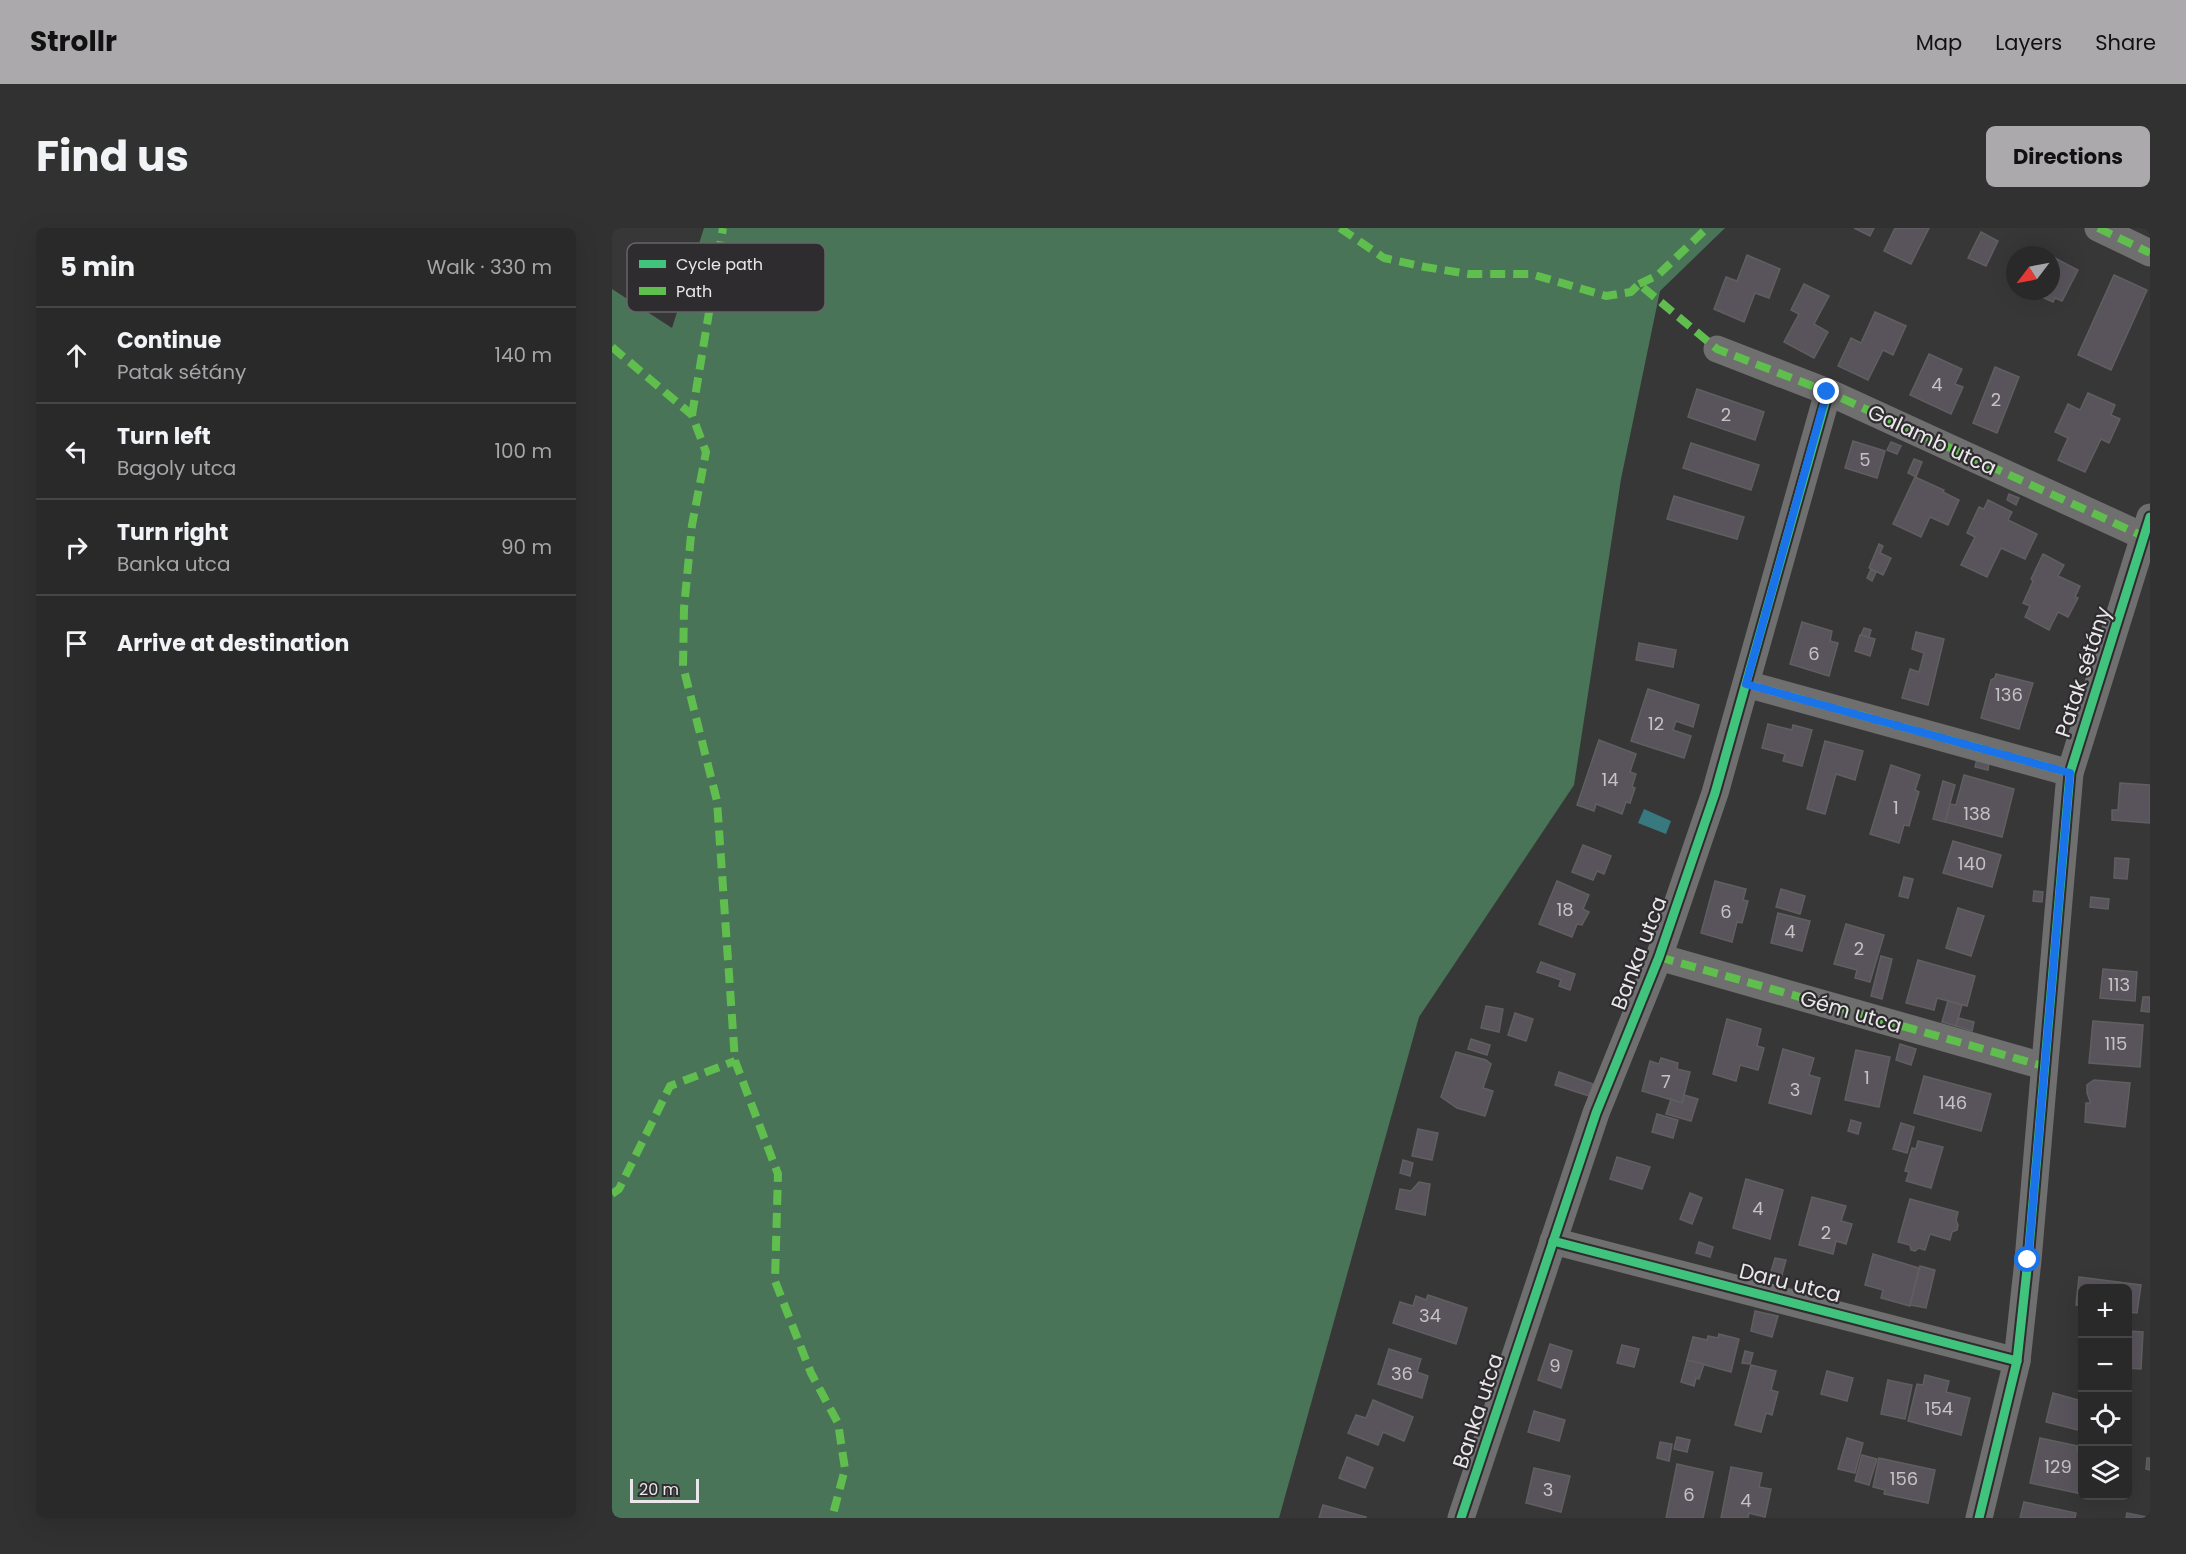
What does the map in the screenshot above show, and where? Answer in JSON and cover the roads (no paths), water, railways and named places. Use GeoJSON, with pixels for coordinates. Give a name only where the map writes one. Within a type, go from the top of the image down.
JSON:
{"type":"FeatureCollection","features":[{"type":"Feature","properties":{"kind":"street"},"geometry":{"type":"LineString","coordinates":[[2098,228],[2150,253]]}},
{"type":"Feature","properties":{"kind":"street","name":"Galamb utca"},"geometry":{"type":"LineString","coordinates":[[1717,349],[1827,392],[2147,527]]}},
{"type":"Feature","properties":{"kind":"street","name":"Banka utca"},"geometry":{"type":"LineString","coordinates":[[1461,1518],[1596,1113],[1659,957],[1715,793],[1827,392]]}},
{"type":"Feature","properties":{"kind":"street","name":"Patak sétány"},"geometry":{"type":"LineString","coordinates":[[1979,1518],[2017,1361],[2028,1260],[2070,773],[2147,527]]}},
{"type":"Feature","properties":{"kind":"street"},"geometry":{"type":"LineString","coordinates":[[1746,684],[2070,773]]}},
{"type":"Feature","properties":{"kind":"street","name":"Gém utca"},"geometry":{"type":"LineString","coordinates":[[1659,957],[2043,1066]]}},
{"type":"Feature","properties":{"kind":"street","name":"Daru utca"},"geometry":{"type":"LineString","coordinates":[[1553,1241],[2017,1361]]}},
{"type":"Feature","properties":{"kind":"water"},"geometry":{"type":"Polygon","coordinates":[[[1644,809],[1671,821],[1666,834],[1638,823],[1644,809]]]}}]}
